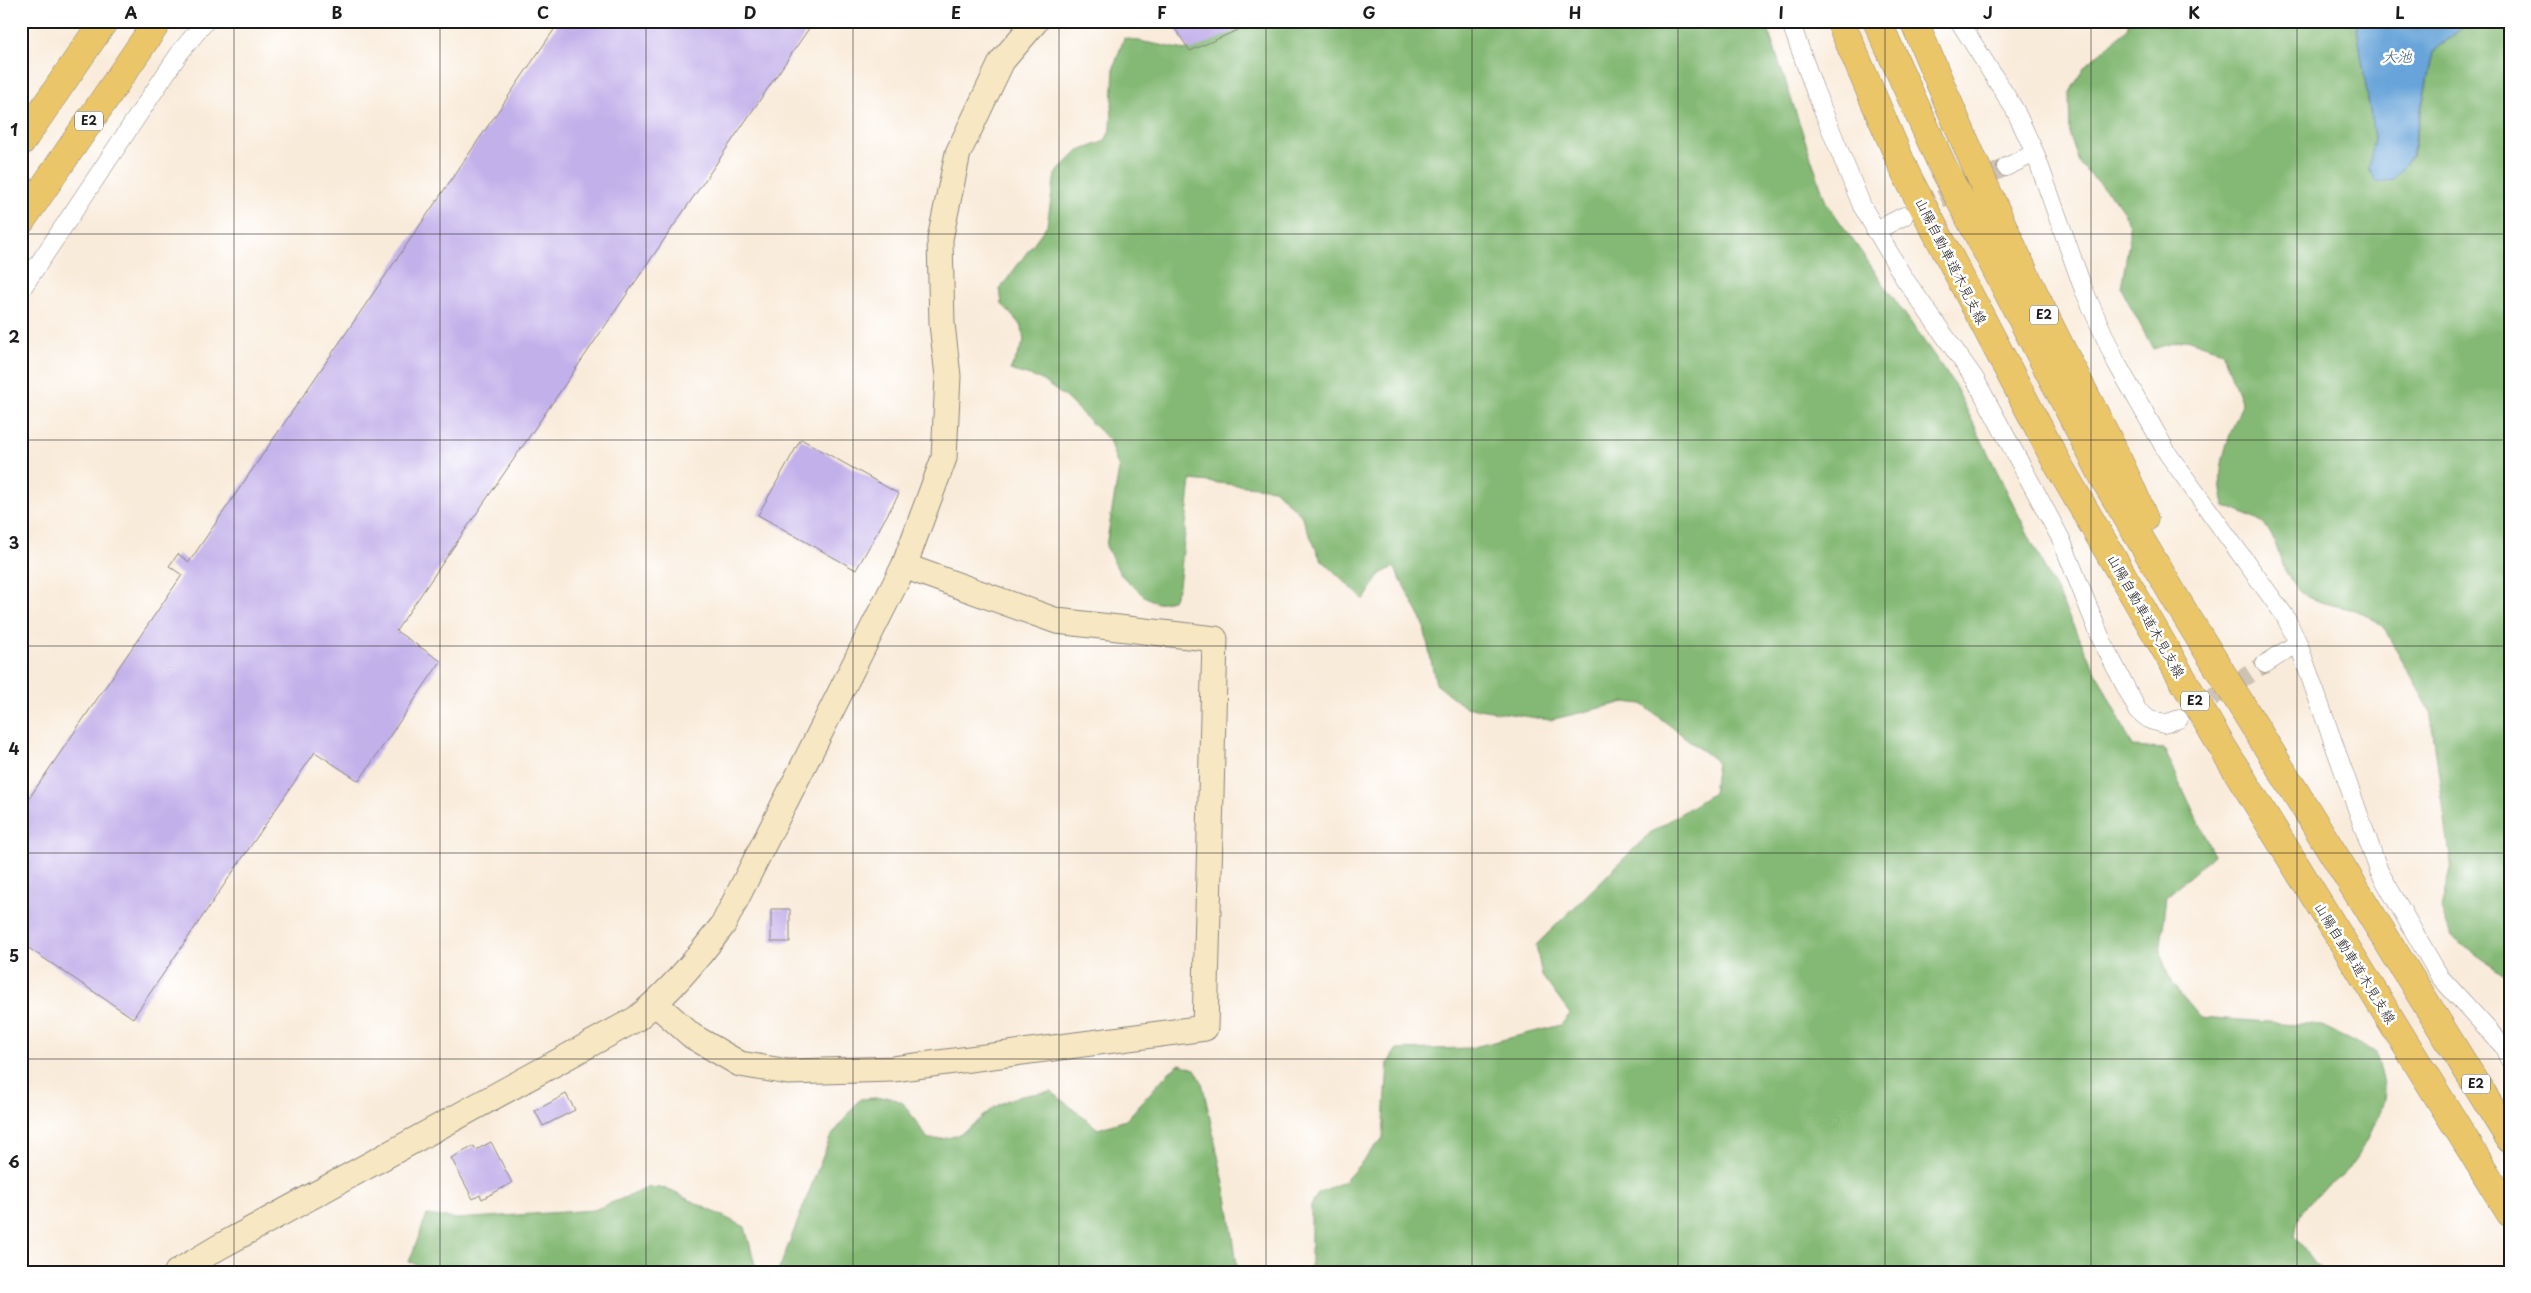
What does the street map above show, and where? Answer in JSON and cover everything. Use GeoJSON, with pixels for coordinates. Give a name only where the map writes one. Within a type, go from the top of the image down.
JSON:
{"type":"FeatureCollection","features":[{"type":"Feature","properties":{"kind":"highway"},"geometry":{"type":"LineString","coordinates":[[40,115],[95,21]]}},
{"type":"Feature","properties":{"kind":"highway"},"geometry":{"type":"LineString","coordinates":[[21,142],[104,21]]}},
{"type":"Feature","properties":{"kind":"highway","name":"E2"},"geometry":{"type":"LineString","coordinates":[[21,221],[158,21]]}},
{"type":"Feature","properties":{"kind":"highway","name":"山陽自動車道木見支線"},"geometry":{"type":"LineString","coordinates":[[1840,21],[1906,174],[2056,461],[2218,740],[2510,1213]]}},
{"type":"Feature","properties":{"kind":"highway"},"geometry":{"type":"LineString","coordinates":[[1877,21],[1941,163],[2021,320],[2108,485],[2180,606]]}},
{"type":"Feature","properties":{"kind":"highway","name":"E2"},"geometry":{"type":"LineString","coordinates":[[1914,21],[1961,133],[2041,308],[2127,476],[2180,606],[2510,1139]]}},
{"type":"Feature","properties":{"kind":"street"},"geometry":{"type":"LineString","coordinates":[[21,290],[181,51],[206,21]]}},
{"type":"Feature","properties":{"kind":"street"},"geometry":{"type":"LineString","coordinates":[[177,1272],[219,1246],[636,1019],[656,1004],[696,960],[723,925],[904,566],[944,458],[948,376],[942,324],[940,239],[958,154],[1002,61],[1036,21]]}},
{"type":"Feature","properties":{"kind":"street"},"geometry":{"type":"LineString","coordinates":[[1790,21],[1815,91],[1862,206],[1904,278],[1974,379],[2061,539],[2102,641],[2138,710],[2150,720],[2164,724],[2178,719]]}},
{"type":"Feature","properties":{"kind":"street"},"geometry":{"type":"LineString","coordinates":[[1959,21],[2015,110],[2035,153],[2083,288],[2116,362],[2168,454],[2285,616],[2298,642],[2379,871],[2440,977],[2503,1046],[2510,1061]]}},
{"type":"Feature","properties":{"kind":"street"},"geometry":{"type":"LineString","coordinates":[[2006,167],[2035,153]]}},
{"type":"Feature","properties":{"kind":"street"},"geometry":{"type":"LineString","coordinates":[[1875,231],[1904,216]]}},
{"type":"Feature","properties":{"kind":"street"},"geometry":{"type":"LineString","coordinates":[[656,1004],[692,1036],[740,1064],[788,1072],[893,1069],[1205,1028],[1215,639],[1057,621],[904,566]]}},
{"type":"Feature","properties":{"kind":"street"},"geometry":{"type":"LineString","coordinates":[[2265,664],[2298,642]]}},
{"type":"Feature","properties":{"kind":"green space"},"geometry":{"type":"Polygon","coordinates":[[[1235,21],[1765,21],[1826,202],[1954,384],[2133,747],[2164,749],[2214,855],[2167,896],[2160,953],[2172,984],[2200,1017],[2322,1026],[2376,1052],[2383,1078],[2383,1096],[2381,1107],[2367,1142],[2348,1169],[2308,1204],[2302,1213],[2295,1236],[2316,1264],[2328,1272],[1311,1272],[1311,1206],[1318,1193],[1345,1181],[1383,1138],[1388,1063],[1396,1050],[1470,1048],[1561,1025],[1570,1014],[1542,976],[1536,945],[1650,833],[1713,793],[1717,762],[1642,704],[1625,702],[1550,720],[1465,707],[1436,684],[1423,622],[1394,567],[1380,574],[1364,600],[1320,558],[1301,515],[1274,489],[1191,480],[1179,586],[1173,600],[1157,603],[1144,596],[1120,574],[1106,546],[1119,469],[1109,440],[1065,397],[1040,379],[1010,370],[1024,342],[1022,327],[1002,304],[1000,289],[1047,225],[1055,174],[1077,152],[1105,141],[1111,128],[1114,67],[1124,38],[1185,50],[1227,33],[1235,21]]]}},
{"type":"Feature","properties":{"kind":"green space"},"geometry":{"type":"Polygon","coordinates":[[[2129,21],[2356,21],[2374,138],[2369,169],[2377,182],[2392,180],[2412,157],[2433,52],[2470,21],[2510,21],[2510,978],[2451,937],[2441,909],[2451,864],[2430,710],[2383,627],[2362,613],[2319,602],[2300,591],[2288,576],[2271,534],[2266,527],[2253,518],[2225,506],[2220,480],[2224,454],[2242,404],[2222,351],[2186,339],[2153,349],[2121,288],[2129,242],[2129,226],[2124,212],[2115,199],[2080,165],[2070,137],[2069,94],[2084,67],[2127,29],[2129,21]]]}},
{"type":"Feature","properties":{"kind":"green space"},"geometry":{"type":"Polygon","coordinates":[[[1180,1064],[1195,1069],[1202,1082],[1228,1202],[1238,1272],[778,1272],[830,1138],[860,1099],[890,1097],[903,1103],[928,1139],[942,1139],[962,1132],[1006,1101],[1051,1091],[1098,1129],[1126,1120],[1168,1073],[1180,1064]]]}},
{"type":"Feature","properties":{"kind":"green space"},"geometry":{"type":"Polygon","coordinates":[[[650,1187],[667,1189],[745,1227],[757,1272],[440,1272],[409,1262],[427,1215],[457,1219],[594,1210],[650,1187]]]}},
{"type":"Feature","properties":{"kind":"water","name":"大池"},"geometry":{"type":"Polygon","coordinates":[[[2356,21],[2470,21],[2433,52],[2411,157],[2393,180],[2377,182],[2369,169],[2374,138],[2356,21]]]}},
{"type":"Feature","properties":{"kind":"building"},"geometry":{"type":"Polygon","coordinates":[[[560,21],[814,21],[396,631],[441,661],[359,781],[315,752],[133,1018],[21,943],[21,810],[182,575],[169,566],[178,554],[189,562],[560,21]]]}},
{"type":"Feature","properties":{"kind":"building"},"geometry":{"type":"Polygon","coordinates":[[[1183,21],[1258,21],[1190,51],[1174,27],[1183,21]]]}},
{"type":"Feature","properties":{"kind":"building"},"geometry":{"type":"Polygon","coordinates":[[[801,439],[899,494],[856,570],[758,515],[801,439]]]}},
{"type":"Feature","properties":{"kind":"building"},"geometry":{"type":"Polygon","coordinates":[[[771,909],[790,909],[790,942],[771,942],[771,909]]]}},
{"type":"Feature","properties":{"kind":"building"},"geometry":{"type":"Polygon","coordinates":[[[566,1094],[575,1110],[543,1126],[535,1111],[566,1094]]]}},
{"type":"Feature","properties":{"kind":"building"},"geometry":{"type":"Polygon","coordinates":[[[491,1142],[512,1183],[482,1199],[480,1195],[473,1199],[451,1158],[474,1146],[476,1150],[491,1142]]]}},
{"type":"Feature","properties":{"kind":"tunnel"},"geometry":{"type":"LineString","coordinates":[[1916,211],[2006,167]]}},
{"type":"Feature","properties":{"kind":"tunnel"},"geometry":{"type":"LineString","coordinates":[[2189,712],[2265,664]]}}]}
